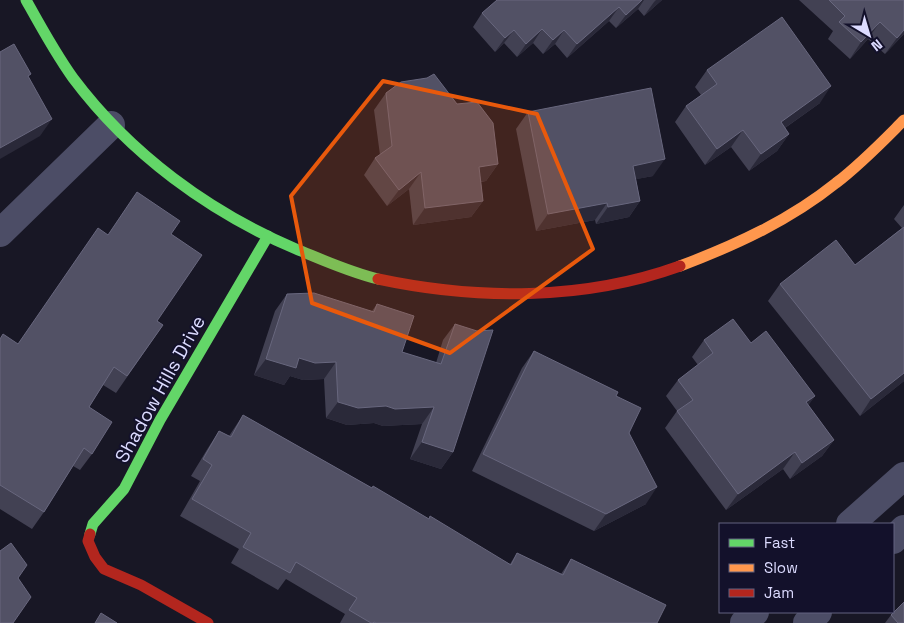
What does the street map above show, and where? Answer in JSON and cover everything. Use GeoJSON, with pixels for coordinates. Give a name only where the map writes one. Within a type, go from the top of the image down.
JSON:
{"type":"FeatureCollection","features":[{"type":"Feature","properties":{"kind":"street"},"geometry":{"type":"LineString","coordinates":[[26,0],[68,73],[111,125],[173,179],[223,212],[268,236],[351,272],[429,289],[470,294],[519,295],[564,292],[613,285],[704,258],[741,241],[809,203],[848,174],[904,120]]}},
{"type":"Feature","properties":{"kind":"street"},"geometry":{"type":"LineString","coordinates":[[0,233],[111,125]]}},
{"type":"Feature","properties":{"kind":"street","name":"Shadow Hills Drive"},"geometry":{"type":"LineString","coordinates":[[208,623],[141,586],[104,569],[95,558],[88,541],[93,524],[124,489],[160,420],[268,236]]}},
{"type":"Feature","properties":{"kind":"street"},"geometry":{"type":"LineString","coordinates":[[851,523],[904,476]]}},
{"type":"Feature","properties":{"kind":"street"},"geometry":{"type":"LineString","coordinates":[[894,539],[904,529]]}},
{"type":"Feature","properties":{"kind":"street"},"geometry":{"type":"LineString","coordinates":[[744,623],[754,613]]}},
{"type":"Feature","properties":{"kind":"street"},"geometry":{"type":"LineString","coordinates":[[807,623],[817,613]]}},
{"type":"Feature","properties":{"kind":"highlighted area"},"geometry":{"type":"Polygon","coordinates":[[[383,81],[537,114],[593,249],[450,353],[312,303],[291,196],[383,81]]]}},
{"type":"Feature","properties":{"kind":"building"},"geometry":{"type":"Polygon","coordinates":[[[497,0],[642,0],[626,15],[619,7],[577,44],[564,30],[553,40],[542,29],[526,44],[514,30],[505,38],[482,13],[497,0]]]}},
{"type":"Feature","properties":{"kind":"building"},"geometry":{"type":"Polygon","coordinates":[[[829,0],[904,0],[904,30],[897,38],[880,22],[861,42],[839,22],[845,16],[829,0]]]}},
{"type":"Feature","properties":{"kind":"building"},"geometry":{"type":"Polygon","coordinates":[[[782,17],[831,86],[781,122],[789,134],[761,154],[743,130],[717,149],[686,106],[717,84],[707,70],[782,17]]]}},
{"type":"Feature","properties":{"kind":"building"},"geometry":{"type":"Polygon","coordinates":[[[14,44],[31,74],[28,76],[52,119],[0,148],[0,52],[14,44]]]}},
{"type":"Feature","properties":{"kind":"building"},"geometry":{"type":"Polygon","coordinates":[[[434,74],[457,104],[477,102],[493,123],[498,164],[479,167],[483,201],[425,208],[421,172],[399,190],[375,158],[392,146],[386,93],[401,82],[427,78],[434,74]]]}},
{"type":"Feature","properties":{"kind":"building"},"geometry":{"type":"Polygon","coordinates":[[[651,88],[665,159],[633,166],[640,201],[608,207],[607,203],[548,214],[528,112],[651,88]]]}},
{"type":"Feature","properties":{"kind":"building"},"geometry":{"type":"Polygon","coordinates":[[[137,192],[180,221],[171,234],[202,255],[157,321],[163,325],[127,376],[114,367],[89,407],[112,422],[92,454],[84,448],[44,512],[0,485],[0,339],[3,334],[18,344],[98,228],[108,235],[137,192]]]}},
{"type":"Feature","properties":{"kind":"building"},"geometry":{"type":"Polygon","coordinates":[[[904,227],[904,373],[871,399],[780,284],[836,240],[855,265],[904,227]]]}},
{"type":"Feature","properties":{"kind":"building"},"geometry":{"type":"Polygon","coordinates":[[[314,293],[374,312],[377,304],[414,316],[402,352],[441,364],[455,324],[477,331],[493,330],[453,452],[422,442],[434,407],[395,409],[386,406],[358,408],[338,402],[336,362],[315,363],[299,358],[296,368],[266,359],[287,294],[314,293]]]}},
{"type":"Feature","properties":{"kind":"building"},"geometry":{"type":"Polygon","coordinates":[[[733,319],[751,343],[766,331],[815,396],[806,402],[834,440],[802,463],[795,452],[738,494],[677,411],[693,400],[678,380],[713,353],[704,340],[733,319]]]}},
{"type":"Feature","properties":{"kind":"building"},"geometry":{"type":"Polygon","coordinates":[[[534,351],[618,392],[616,396],[641,408],[629,433],[657,487],[606,514],[483,454],[534,351]]]}},
{"type":"Feature","properties":{"kind":"building"},"geometry":{"type":"Polygon","coordinates":[[[243,415],[429,519],[430,516],[511,565],[517,553],[563,575],[571,559],[666,605],[657,623],[371,623],[349,610],[357,598],[296,562],[290,573],[243,547],[251,533],[192,499],[212,465],[203,459],[219,431],[231,437],[243,415]]]}},
{"type":"Feature","properties":{"kind":"building"},"geometry":{"type":"Polygon","coordinates":[[[11,543],[27,565],[18,578],[31,597],[13,623],[0,623],[0,551],[11,543]]]}},
{"type":"Feature","properties":{"kind":"building"},"geometry":{"type":"Polygon","coordinates":[[[904,602],[904,623],[898,623],[891,615],[904,602]]]}},
{"type":"Feature","properties":{"kind":"building"},"geometry":{"type":"Polygon","coordinates":[[[101,613],[117,623],[95,623],[101,613]]]}},
{"type":"Feature","properties":{"kind":"traffic: fast"},"geometry":{"type":"LineString","coordinates":[[26,0],[60,59],[95,106],[120,132],[173,178],[202,199],[264,234],[336,266],[378,279]]}},
{"type":"Feature","properties":{"kind":"traffic: fast"},"geometry":{"type":"LineString","coordinates":[[90,534],[93,524],[124,489],[160,420],[268,236]]}},
{"type":"Feature","properties":{"kind":"traffic: slow"},"geometry":{"type":"LineString","coordinates":[[680,266],[742,240],[800,209],[854,168],[904,120]]}},
{"type":"Feature","properties":{"kind":"traffic: jam"},"geometry":{"type":"LineString","coordinates":[[378,279],[453,291],[530,294],[606,286],[680,266]]}},
{"type":"Feature","properties":{"kind":"traffic: jam"},"geometry":{"type":"LineString","coordinates":[[90,534],[88,541],[95,557],[104,569],[141,585],[208,623]]}}]}
